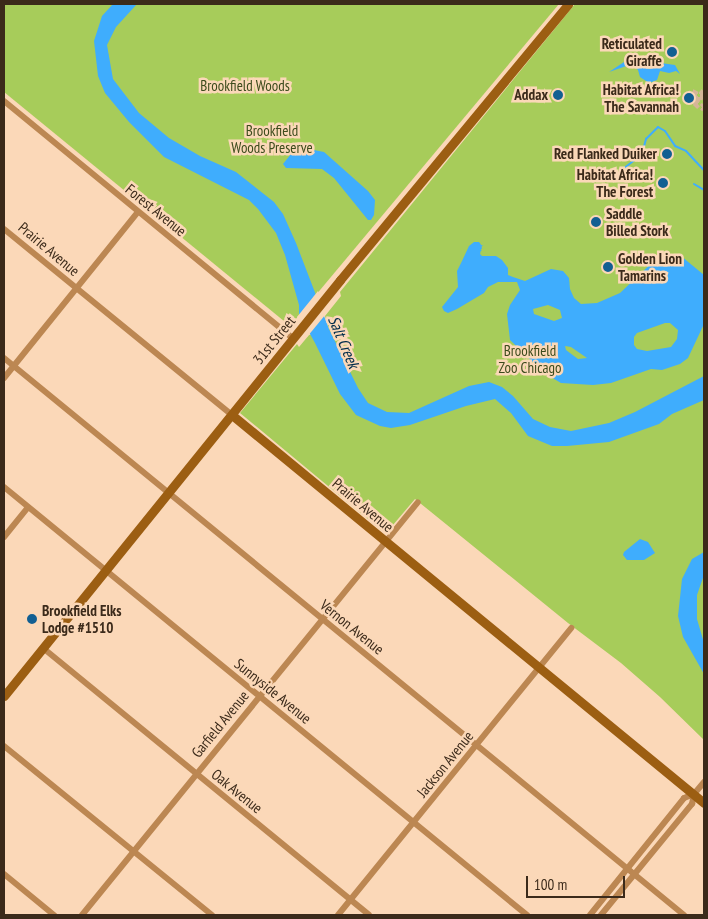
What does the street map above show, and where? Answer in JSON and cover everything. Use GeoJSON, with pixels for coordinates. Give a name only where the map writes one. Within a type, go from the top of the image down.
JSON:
{"type":"FeatureCollection","features":[{"type":"Feature","properties":{"kind":"main road","name":"31st Street"},"geometry":{"type":"LineString","coordinates":[[4,696],[340,280],[568,4]]}},
{"type":"Feature","properties":{"kind":"main road","name":"Prairie Avenue"},"geometry":{"type":"LineString","coordinates":[[232,415],[704,803]]}},
{"type":"Feature","properties":{"kind":"street","name":"Forest Avenue"},"geometry":{"type":"LineString","coordinates":[[4,101],[293,338]]}},
{"type":"Feature","properties":{"kind":"street"},"geometry":{"type":"LineString","coordinates":[[4,378],[138,212]]}},
{"type":"Feature","properties":{"kind":"street","name":"Prairie Avenue"},"geometry":{"type":"LineString","coordinates":[[4,229],[232,415]]}},
{"type":"Feature","properties":{"kind":"street","name":"Vernon Avenue"},"geometry":{"type":"LineString","coordinates":[[4,358],[684,915]]}},
{"type":"Feature","properties":{"kind":"street","name":"Sunnyside Avenue"},"geometry":{"type":"LineString","coordinates":[[4,487],[527,915]]}},
{"type":"Feature","properties":{"kind":"street","name":"Garfield Avenue"},"geometry":{"type":"LineString","coordinates":[[82,915],[418,502]]}},
{"type":"Feature","properties":{"kind":"street"},"geometry":{"type":"LineString","coordinates":[[4,537],[28,507]]}},
{"type":"Feature","properties":{"kind":"street","name":"Jackson Avenue"},"geometry":{"type":"LineString","coordinates":[[338,915],[571,628]]}},
{"type":"Feature","properties":{"kind":"street","name":"Oak Avenue"},"geometry":{"type":"LineString","coordinates":[[43,648],[369,915]]}},
{"type":"Feature","properties":{"kind":"street"},"geometry":{"type":"LineString","coordinates":[[4,746],[212,915]]}},
{"type":"Feature","properties":{"kind":"street"},"geometry":{"type":"LineString","coordinates":[[590,915],[684,798],[694,794],[704,782]]}},
{"type":"Feature","properties":{"kind":"street"},"geometry":{"type":"LineString","coordinates":[[602,915],[692,804],[694,794]]}},
{"type":"Feature","properties":{"kind":"street"},"geometry":{"type":"LineString","coordinates":[[4,874],[54,915]]}},
{"type":"Feature","properties":{"kind":"green space","name":"Brookfield Woods Preserve"},"geometry":{"type":"Polygon","coordinates":[[[4,4],[559,4],[290,326],[4,92],[4,4]]]}},
{"type":"Feature","properties":{"kind":"green space","name":"Brookfield Zoo Chicago"},"geometry":{"type":"Polygon","coordinates":[[[575,4],[704,4],[704,740],[660,697],[621,663],[568,623],[415,499],[387,532],[381,530],[240,413],[297,344],[299,347],[309,335],[329,329],[325,316],[341,296],[340,292],[575,4]]]}},
{"type":"Feature","properties":{"kind":"water","name":"Salt Creek"},"geometry":{"type":"Polygon","coordinates":[[[113,4],[137,4],[116,27],[107,45],[113,79],[139,113],[169,138],[200,156],[236,172],[274,202],[283,214],[296,243],[329,329],[358,388],[368,403],[387,412],[409,413],[469,386],[489,382],[502,387],[513,396],[533,419],[550,427],[571,431],[609,423],[635,412],[704,376],[704,400],[672,414],[659,424],[609,442],[567,446],[552,446],[528,436],[511,413],[495,399],[466,406],[410,425],[391,428],[380,426],[356,415],[340,394],[299,314],[299,305],[285,255],[276,233],[258,209],[249,200],[164,157],[129,122],[105,93],[98,76],[94,41],[102,16],[113,4]]]}},
{"type":"Feature","properties":{"kind":"water"},"geometry":{"type":"Polygon","coordinates":[[[638,59],[649,69],[661,63],[675,65],[680,74],[676,71],[669,73],[660,71],[657,80],[649,83],[640,77],[638,70],[632,64],[609,72],[624,62],[638,59]]]}},
{"type":"Feature","properties":{"kind":"water"},"geometry":{"type":"Polygon","coordinates":[[[309,149],[324,152],[368,191],[375,200],[374,215],[371,220],[368,220],[334,178],[322,169],[286,168],[283,164],[291,154],[309,149]]]}},
{"type":"Feature","properties":{"kind":"water"},"geometry":{"type":"Polygon","coordinates":[[[474,242],[479,242],[482,246],[480,254],[482,256],[496,256],[508,268],[508,275],[525,281],[551,269],[563,271],[569,278],[570,289],[574,298],[581,304],[597,303],[620,293],[657,258],[674,254],[681,256],[704,275],[704,324],[688,358],[680,364],[662,370],[651,369],[611,383],[593,385],[561,383],[544,373],[510,340],[507,314],[510,305],[520,290],[517,282],[498,282],[457,309],[448,313],[444,311],[442,307],[458,287],[457,271],[469,246],[474,242]],[[548,305],[533,309],[534,314],[554,321],[562,318],[560,310],[548,305]],[[665,323],[637,333],[634,337],[634,345],[637,349],[647,351],[671,347],[677,339],[678,330],[670,323],[665,323]],[[565,346],[566,350],[578,359],[587,358],[571,347],[565,346]]]}},
{"type":"Feature","properties":{"kind":"water"},"geometry":{"type":"Polygon","coordinates":[[[640,539],[648,542],[655,553],[644,560],[627,560],[623,555],[624,552],[640,539]]]}},
{"type":"Feature","properties":{"kind":"water"},"geometry":{"type":"Polygon","coordinates":[[[704,552],[704,575],[697,595],[697,619],[704,643],[704,674],[683,637],[678,616],[682,579],[692,559],[704,552]]]}},
{"type":"Feature","properties":{"kind":"pier"},"geometry":{"type":"Polygon","coordinates":[[[318,291],[326,314],[307,337],[297,317],[318,291]]]}},
{"type":"Feature","properties":{"kind":"waterway"},"geometry":{"type":"LineString","coordinates":[[623,169],[642,154],[646,139],[658,127],[665,131],[675,146],[686,151],[704,170]]}},
{"type":"Feature","properties":{"kind":"waterway"},"geometry":{"type":"LineString","coordinates":[[694,184],[704,190]]}},
{"type":"Feature","properties":{"kind":"tunnel"},"geometry":{"type":"LineString","coordinates":[[695,107],[698,104],[695,102],[704,91]]}},
{"type":"Feature","properties":{"kind":"tunnel"},"geometry":{"type":"LineString","coordinates":[[695,102],[689,97],[692,92],[704,98]]}},
{"type":"Feature","properties":{"kind":"tunnel"},"geometry":{"type":"LineString","coordinates":[[704,105],[702,107],[704,109]]}},
{"type":"Feature","properties":{"kind":"place","name":"Reticulated Giraffe"},"geometry":{"type":"Point","coordinates":[672,52]}},
{"type":"Feature","properties":{"kind":"place","name":"Addax"},"geometry":{"type":"Point","coordinates":[558,95]}},
{"type":"Feature","properties":{"kind":"place","name":"Habitat Africa! The Savannah"},"geometry":{"type":"Point","coordinates":[689,98]}},
{"type":"Feature","properties":{"kind":"place","name":"Red Flanked Duiker"},"geometry":{"type":"Point","coordinates":[667,154]}},
{"type":"Feature","properties":{"kind":"place","name":"Habitat Africa! The Forest"},"geometry":{"type":"Point","coordinates":[663,183]}},
{"type":"Feature","properties":{"kind":"place","name":"Saddle Billed Stork"},"geometry":{"type":"Point","coordinates":[596,222]}},
{"type":"Feature","properties":{"kind":"place","name":"Golden Lion Tamarins"},"geometry":{"type":"Point","coordinates":[608,267]}},
{"type":"Feature","properties":{"kind":"place","name":"Brookfield Elks Lodge #1510"},"geometry":{"type":"Point","coordinates":[32,619]}},
{"type":"Feature","properties":{"kind":"park label","name":"Brookfield Woods"},"geometry":{"type":"Point","coordinates":[245,86]}}]}
